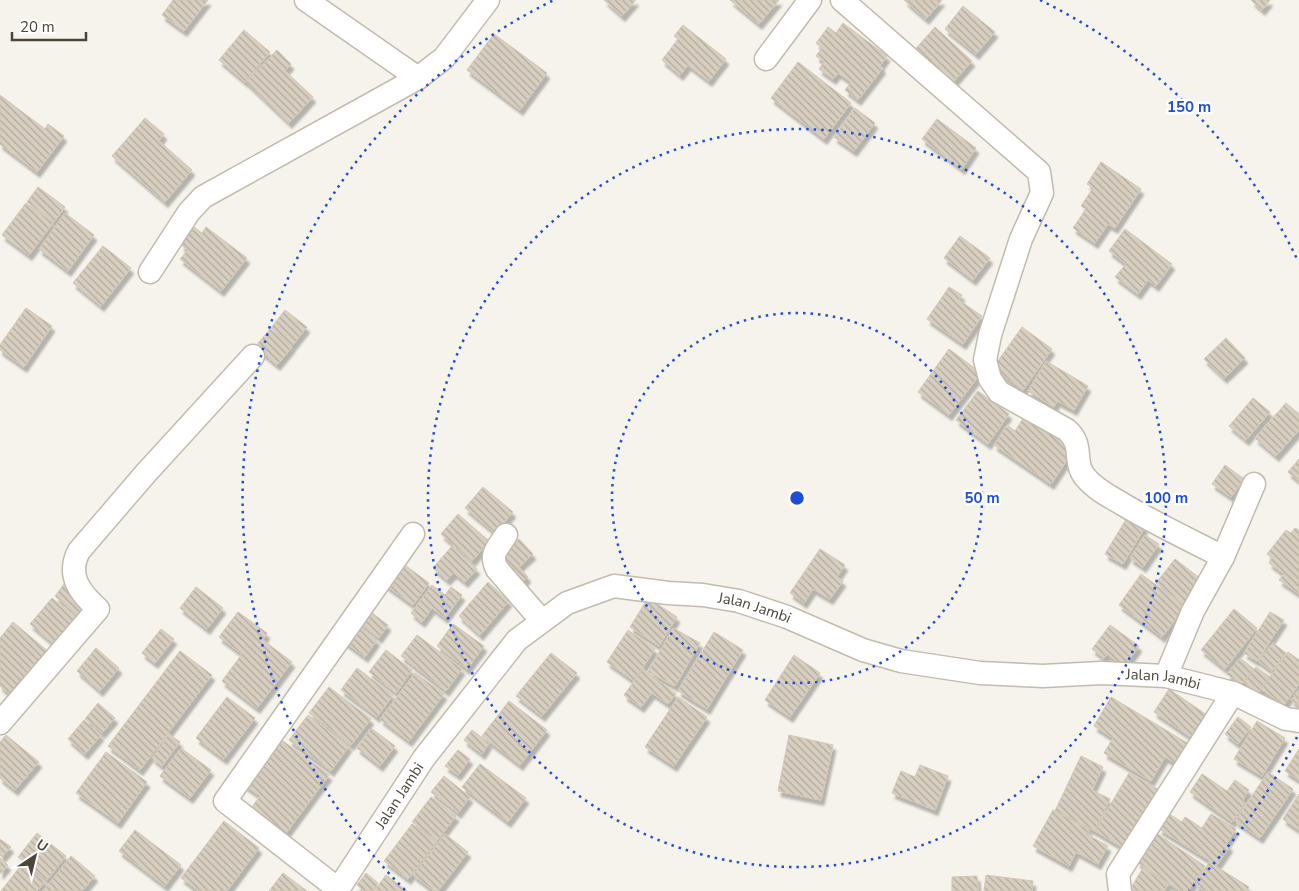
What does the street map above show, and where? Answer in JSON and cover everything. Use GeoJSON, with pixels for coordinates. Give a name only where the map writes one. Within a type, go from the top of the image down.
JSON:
{"type":"FeatureCollection","features":[{"type":"Feature","properties":{"kind":"street"},"geometry":{"type":"LineString","coordinates":[[306,0],[418,78]]}},
{"type":"Feature","properties":{"kind":"street"},"geometry":{"type":"LineString","coordinates":[[150,272],[189,212],[203,197],[418,78],[444,58],[488,0]]}},
{"type":"Feature","properties":{"kind":"street"},"geometry":{"type":"LineString","coordinates":[[766,59],[810,0]]}},
{"type":"Feature","properties":{"kind":"street"},"geometry":{"type":"LineString","coordinates":[[842,0],[1039,172],[1042,192],[1022,239],[990,335],[985,360],[990,379],[999,392],[1067,430],[1074,436],[1077,443],[1081,472],[1095,487],[1140,514],[1223,557]]}},
{"type":"Feature","properties":{"kind":"street"},"geometry":{"type":"LineString","coordinates":[[0,723],[98,609],[81,593],[75,582],[74,564],[79,551],[146,473],[253,356]]}},
{"type":"Feature","properties":{"kind":"street"},"geometry":{"type":"LineString","coordinates":[[1166,676],[1193,611],[1223,557],[1254,484]]}},
{"type":"Feature","properties":{"kind":"street"},"geometry":{"type":"LineString","coordinates":[[337,890],[225,801],[413,534]]}},
{"type":"Feature","properties":{"kind":"street"},"geometry":{"type":"LineString","coordinates":[[506,535],[494,554],[493,562],[497,570],[542,621]]}},
{"type":"Feature","properties":{"kind":"street","name":"Jalan Jambi"},"geometry":{"type":"LineString","coordinates":[[337,890],[424,758],[517,640],[567,603],[614,586],[702,595],[739,601],[787,617],[863,650],[909,663],[980,673],[1044,676],[1101,673],[1166,676],[1233,693],[1286,719],[1299,721]]}},
{"type":"Feature","properties":{"kind":"street"},"geometry":{"type":"LineString","coordinates":[[1120,891],[1118,874],[1233,693]]}},
{"type":"Feature","properties":{"kind":"building"},"geometry":{"type":"Polygon","coordinates":[[[173,0],[208,0],[184,31],[162,15],[173,0]]]}},
{"type":"Feature","properties":{"kind":"building"},"geometry":{"type":"Polygon","coordinates":[[[604,0],[636,0],[622,16],[604,0]]]}},
{"type":"Feature","properties":{"kind":"building"},"geometry":{"type":"Polygon","coordinates":[[[730,0],[779,0],[759,24],[730,0]]]}},
{"type":"Feature","properties":{"kind":"building"},"geometry":{"type":"Polygon","coordinates":[[[904,0],[942,0],[926,19],[904,0]]]}},
{"type":"Feature","properties":{"kind":"building"},"geometry":{"type":"Polygon","coordinates":[[[1251,0],[1270,0],[1262,10],[1251,0]]]}},
{"type":"Feature","properties":{"kind":"building"},"geometry":{"type":"Polygon","coordinates":[[[963,6],[995,32],[976,54],[945,29],[963,6]]]}},
{"type":"Feature","properties":{"kind":"building"},"geometry":{"type":"Polygon","coordinates":[[[843,23],[887,56],[880,66],[883,68],[858,100],[845,90],[851,82],[838,73],[833,79],[819,69],[824,62],[816,56],[822,48],[816,43],[828,27],[836,33],[843,23]]]}},
{"type":"Feature","properties":{"kind":"building"},"geometry":{"type":"Polygon","coordinates":[[[683,25],[726,59],[709,81],[688,65],[680,75],[662,60],[678,39],[674,36],[683,25]]]}},
{"type":"Feature","properties":{"kind":"building"},"geometry":{"type":"Polygon","coordinates":[[[935,27],[972,61],[948,88],[911,54],[935,27]]]}},
{"type":"Feature","properties":{"kind":"building"},"geometry":{"type":"Polygon","coordinates":[[[244,30],[270,52],[245,82],[219,60],[244,30]]]}},
{"type":"Feature","properties":{"kind":"building"},"geometry":{"type":"Polygon","coordinates":[[[494,34],[547,73],[520,110],[467,70],[494,34]]]}},
{"type":"Feature","properties":{"kind":"building"},"geometry":{"type":"Polygon","coordinates":[[[277,50],[291,64],[285,71],[313,97],[289,123],[246,82],[277,50]]]}},
{"type":"Feature","properties":{"kind":"building"},"geometry":{"type":"Polygon","coordinates":[[[798,62],[851,103],[824,139],[771,98],[798,62]]]}},
{"type":"Feature","properties":{"kind":"building"},"geometry":{"type":"Polygon","coordinates":[[[0,95],[45,129],[48,124],[64,136],[37,172],[0,144],[0,95]]]}},
{"type":"Feature","properties":{"kind":"building"},"geometry":{"type":"Polygon","coordinates":[[[855,108],[875,123],[854,151],[834,137],[855,108]]]}},
{"type":"Feature","properties":{"kind":"building"},"geometry":{"type":"Polygon","coordinates":[[[145,118],[164,134],[159,141],[192,170],[165,202],[112,156],[145,118]]]}},
{"type":"Feature","properties":{"kind":"building"},"geometry":{"type":"Polygon","coordinates":[[[937,119],[976,148],[962,169],[922,139],[937,119]]]}},
{"type":"Feature","properties":{"kind":"building"},"geometry":{"type":"Polygon","coordinates":[[[1101,162],[1141,189],[1115,228],[1108,224],[1095,243],[1073,228],[1086,209],[1081,206],[1093,188],[1087,184],[1101,162]]]}},
{"type":"Feature","properties":{"kind":"building"},"geometry":{"type":"Polygon","coordinates":[[[38,187],[65,207],[54,222],[27,202],[38,187]]]}},
{"type":"Feature","properties":{"kind":"building"},"geometry":{"type":"Polygon","coordinates":[[[26,203],[53,223],[29,255],[2,235],[26,203]]]}},
{"type":"Feature","properties":{"kind":"building"},"geometry":{"type":"Polygon","coordinates":[[[65,213],[94,235],[68,271],[39,249],[65,213]]]}},
{"type":"Feature","properties":{"kind":"building"},"geometry":{"type":"Polygon","coordinates":[[[194,227],[202,233],[206,227],[247,258],[221,291],[180,259],[188,250],[181,245],[194,227]]]}},
{"type":"Feature","properties":{"kind":"building"},"geometry":{"type":"Polygon","coordinates":[[[1125,229],[1172,264],[1156,286],[1148,280],[1138,294],[1115,277],[1126,264],[1109,251],[1125,229]]]}},
{"type":"Feature","properties":{"kind":"building"},"geometry":{"type":"Polygon","coordinates":[[[960,236],[990,258],[973,280],[944,258],[960,236]]]}},
{"type":"Feature","properties":{"kind":"building"},"geometry":{"type":"Polygon","coordinates":[[[103,246],[131,268],[101,306],[73,283],[103,246]]]}},
{"type":"Feature","properties":{"kind":"building"},"geometry":{"type":"Polygon","coordinates":[[[949,287],[962,295],[959,300],[982,316],[963,344],[927,319],[949,287]]]}},
{"type":"Feature","properties":{"kind":"building"},"geometry":{"type":"Polygon","coordinates":[[[26,308],[52,326],[24,367],[0,350],[0,345],[26,308]]]}},
{"type":"Feature","properties":{"kind":"building"},"geometry":{"type":"Polygon","coordinates":[[[285,310],[307,327],[292,346],[271,328],[285,310]]]}},
{"type":"Feature","properties":{"kind":"building"},"geometry":{"type":"Polygon","coordinates":[[[1022,327],[1052,349],[1023,390],[993,368],[1022,327]]]}},
{"type":"Feature","properties":{"kind":"building"},"geometry":{"type":"Polygon","coordinates":[[[270,329],[292,347],[277,365],[255,347],[270,329]]]}},
{"type":"Feature","properties":{"kind":"building"},"geometry":{"type":"Polygon","coordinates":[[[1226,338],[1245,358],[1224,378],[1204,359],[1226,338]]]}},
{"type":"Feature","properties":{"kind":"building"},"geometry":{"type":"Polygon","coordinates":[[[949,349],[981,373],[949,415],[918,392],[949,349]]]}},
{"type":"Feature","properties":{"kind":"building"},"geometry":{"type":"Polygon","coordinates":[[[1046,361],[1088,386],[1074,410],[1057,401],[1054,407],[1028,391],[1046,361]]]}},
{"type":"Feature","properties":{"kind":"building"},"geometry":{"type":"Polygon","coordinates":[[[978,391],[1009,414],[988,444],[956,420],[978,391]]]}},
{"type":"Feature","properties":{"kind":"building"},"geometry":{"type":"Polygon","coordinates":[[[1253,398],[1270,412],[1246,440],[1229,426],[1253,398]]]}},
{"type":"Feature","properties":{"kind":"building"},"geometry":{"type":"Polygon","coordinates":[[[1286,403],[1299,414],[1299,430],[1276,456],[1255,438],[1286,403]]]}},
{"type":"Feature","properties":{"kind":"building"},"geometry":{"type":"Polygon","coordinates":[[[1026,414],[1075,448],[1051,484],[994,445],[1007,425],[1015,431],[1026,414]]]}},
{"type":"Feature","properties":{"kind":"building"},"geometry":{"type":"Polygon","coordinates":[[[1299,459],[1299,481],[1288,472],[1299,459]]]}},
{"type":"Feature","properties":{"kind":"building"},"geometry":{"type":"Polygon","coordinates":[[[1225,465],[1244,479],[1231,497],[1212,484],[1225,465]]]}},
{"type":"Feature","properties":{"kind":"building"},"geometry":{"type":"Polygon","coordinates":[[[483,487],[513,512],[495,533],[465,508],[483,487]]]}},
{"type":"Feature","properties":{"kind":"building"},"geometry":{"type":"Polygon","coordinates":[[[458,514],[489,541],[472,561],[441,534],[458,514]]]}},
{"type":"Feature","properties":{"kind":"building"},"geometry":{"type":"Polygon","coordinates":[[[1128,516],[1145,527],[1123,564],[1105,554],[1128,516]]]}},
{"type":"Feature","properties":{"kind":"building"},"geometry":{"type":"Polygon","coordinates":[[[1295,528],[1299,530],[1299,594],[1279,580],[1284,574],[1269,563],[1272,558],[1267,554],[1286,530],[1291,533],[1295,528]]]}},
{"type":"Feature","properties":{"kind":"building"},"geometry":{"type":"Polygon","coordinates":[[[1145,535],[1159,544],[1143,567],[1130,558],[1145,535]]]}},
{"type":"Feature","properties":{"kind":"building"},"geometry":{"type":"Polygon","coordinates":[[[519,539],[533,554],[519,567],[528,577],[519,586],[495,561],[519,539]]]}},
{"type":"Feature","properties":{"kind":"building"},"geometry":{"type":"Polygon","coordinates":[[[452,546],[477,569],[465,582],[454,573],[447,580],[433,568],[452,546]]]}},
{"type":"Feature","properties":{"kind":"building"},"geometry":{"type":"Polygon","coordinates":[[[820,549],[845,565],[837,577],[843,581],[830,599],[813,589],[804,603],[790,593],[820,549]]]}},
{"type":"Feature","properties":{"kind":"building"},"geometry":{"type":"Polygon","coordinates":[[[1175,559],[1205,582],[1187,607],[1156,583],[1175,559]]]}},
{"type":"Feature","properties":{"kind":"building"},"geometry":{"type":"Polygon","coordinates":[[[401,562],[429,583],[413,605],[384,584],[401,562]]]}},
{"type":"Feature","properties":{"kind":"building"},"geometry":{"type":"Polygon","coordinates":[[[1141,574],[1185,606],[1162,637],[1119,605],[1141,574]]]}},
{"type":"Feature","properties":{"kind":"building"},"geometry":{"type":"Polygon","coordinates":[[[488,582],[509,601],[480,635],[459,616],[488,582]]]}},
{"type":"Feature","properties":{"kind":"building"},"geometry":{"type":"Polygon","coordinates":[[[64,584],[93,608],[83,620],[55,596],[64,584]]]}},
{"type":"Feature","properties":{"kind":"building"},"geometry":{"type":"Polygon","coordinates":[[[432,585],[445,595],[451,587],[462,595],[445,618],[432,608],[422,622],[411,613],[432,585]]]}},
{"type":"Feature","properties":{"kind":"building"},"geometry":{"type":"Polygon","coordinates":[[[196,587],[223,608],[207,629],[180,608],[196,587]]]}},
{"type":"Feature","properties":{"kind":"building"},"geometry":{"type":"Polygon","coordinates":[[[52,598],[82,623],[60,649],[30,624],[52,598]]]}},
{"type":"Feature","properties":{"kind":"building"},"geometry":{"type":"Polygon","coordinates":[[[648,598],[677,617],[659,646],[630,627],[648,598]]]}},
{"type":"Feature","properties":{"kind":"building"},"geometry":{"type":"Polygon","coordinates":[[[367,609],[388,625],[379,638],[358,622],[367,609]]]}},
{"type":"Feature","properties":{"kind":"building"},"geometry":{"type":"Polygon","coordinates":[[[1234,609],[1257,628],[1225,669],[1201,650],[1234,609]]]}},
{"type":"Feature","properties":{"kind":"building"},"geometry":{"type":"Polygon","coordinates":[[[238,612],[267,633],[263,640],[292,662],[257,708],[222,681],[242,654],[219,637],[238,612]]]}},
{"type":"Feature","properties":{"kind":"building"},"geometry":{"type":"Polygon","coordinates":[[[1270,612],[1284,620],[1257,661],[1244,653],[1270,612]]]}},
{"type":"Feature","properties":{"kind":"building"},"geometry":{"type":"Polygon","coordinates":[[[13,622],[50,653],[13,697],[0,686],[0,638],[13,622]]]}},
{"type":"Feature","properties":{"kind":"building"},"geometry":{"type":"Polygon","coordinates":[[[354,623],[377,640],[365,657],[342,640],[354,623]]]}},
{"type":"Feature","properties":{"kind":"building"},"geometry":{"type":"Polygon","coordinates":[[[453,624],[484,646],[467,669],[437,646],[453,624]]]}},
{"type":"Feature","properties":{"kind":"building"},"geometry":{"type":"Polygon","coordinates":[[[1110,625],[1139,646],[1124,667],[1107,654],[1104,658],[1092,649],[1110,625]]]}},
{"type":"Feature","properties":{"kind":"building"},"geometry":{"type":"Polygon","coordinates":[[[673,628],[700,643],[675,686],[648,672],[673,628]]]}},
{"type":"Feature","properties":{"kind":"building"},"geometry":{"type":"Polygon","coordinates":[[[161,629],[174,639],[155,663],[142,653],[161,629]]]}},
{"type":"Feature","properties":{"kind":"building"},"geometry":{"type":"Polygon","coordinates":[[[628,630],[655,649],[634,681],[607,662],[628,630]]]}},
{"type":"Feature","properties":{"kind":"building"},"geometry":{"type":"Polygon","coordinates":[[[714,632],[743,650],[707,709],[678,691],[714,632]]]}},
{"type":"Feature","properties":{"kind":"building"},"geometry":{"type":"Polygon","coordinates":[[[417,635],[462,669],[446,691],[401,656],[417,635]]]}},
{"type":"Feature","properties":{"kind":"building"},"geometry":{"type":"Polygon","coordinates":[[[1273,643],[1286,653],[1272,671],[1258,661],[1273,643]]]}},
{"type":"Feature","properties":{"kind":"building"},"geometry":{"type":"Polygon","coordinates":[[[96,648],[119,668],[100,691],[77,671],[96,648]]]}},
{"type":"Feature","properties":{"kind":"building"},"geometry":{"type":"Polygon","coordinates":[[[386,650],[412,670],[396,693],[369,672],[386,650]]]}},
{"type":"Feature","properties":{"kind":"building"},"geometry":{"type":"Polygon","coordinates":[[[180,651],[212,675],[140,770],[108,746],[180,651]]]}},
{"type":"Feature","properties":{"kind":"building"},"geometry":{"type":"Polygon","coordinates":[[[1288,652],[1299,660],[1299,684],[1284,705],[1261,689],[1288,652]]]}},
{"type":"Feature","properties":{"kind":"building"},"geometry":{"type":"Polygon","coordinates":[[[551,653],[577,673],[542,716],[516,696],[551,653]]]}},
{"type":"Feature","properties":{"kind":"building"},"geometry":{"type":"Polygon","coordinates":[[[794,655],[820,673],[790,717],[765,700],[794,655]]]}},
{"type":"Feature","properties":{"kind":"building"},"geometry":{"type":"Polygon","coordinates":[[[1240,658],[1254,669],[1241,685],[1227,674],[1240,658]]]}},
{"type":"Feature","properties":{"kind":"building"},"geometry":{"type":"Polygon","coordinates":[[[1256,667],[1270,677],[1258,693],[1244,682],[1256,667]]]}},
{"type":"Feature","properties":{"kind":"building"},"geometry":{"type":"Polygon","coordinates":[[[357,668],[393,695],[377,717],[341,690],[357,668]]]}},
{"type":"Feature","properties":{"kind":"building"},"geometry":{"type":"Polygon","coordinates":[[[643,669],[676,694],[668,704],[652,693],[641,707],[624,695],[643,669]]]}},
{"type":"Feature","properties":{"kind":"building"},"geometry":{"type":"Polygon","coordinates":[[[415,673],[444,694],[409,741],[380,719],[415,673]]]}},
{"type":"Feature","properties":{"kind":"building"},"geometry":{"type":"Polygon","coordinates":[[[329,687],[371,719],[351,745],[309,713],[329,687]]]}},
{"type":"Feature","properties":{"kind":"building"},"geometry":{"type":"Polygon","coordinates":[[[1169,689],[1207,715],[1192,738],[1154,712],[1169,689]]]}},
{"type":"Feature","properties":{"kind":"building"},"geometry":{"type":"Polygon","coordinates":[[[1299,689],[1299,706],[1291,700],[1299,689]]]}},
{"type":"Feature","properties":{"kind":"building"},"geometry":{"type":"Polygon","coordinates":[[[227,697],[255,718],[224,759],[196,738],[227,697]]]}},
{"type":"Feature","properties":{"kind":"building"},"geometry":{"type":"Polygon","coordinates":[[[678,697],[707,717],[674,766],[645,747],[678,697]]]}},
{"type":"Feature","properties":{"kind":"building"},"geometry":{"type":"Polygon","coordinates":[[[1111,697],[1189,744],[1177,764],[1165,757],[1151,781],[1104,753],[1113,738],[1094,726],[1111,697]]]}},
{"type":"Feature","properties":{"kind":"building"},"geometry":{"type":"Polygon","coordinates":[[[509,701],[547,730],[520,765],[482,736],[509,701]]]}},
{"type":"Feature","properties":{"kind":"building"},"geometry":{"type":"Polygon","coordinates":[[[98,703],[115,718],[102,733],[85,719],[98,703]]]}},
{"type":"Feature","properties":{"kind":"building"},"geometry":{"type":"Polygon","coordinates":[[[308,715],[349,746],[331,771],[289,740],[308,715]]]}},
{"type":"Feature","properties":{"kind":"building"},"geometry":{"type":"Polygon","coordinates":[[[1238,717],[1251,727],[1238,744],[1225,734],[1238,717]]]}},
{"type":"Feature","properties":{"kind":"building"},"geometry":{"type":"Polygon","coordinates":[[[84,720],[101,735],[85,754],[68,739],[84,720]]]}},
{"type":"Feature","properties":{"kind":"building"},"geometry":{"type":"Polygon","coordinates":[[[1257,721],[1285,738],[1262,776],[1234,759],[1257,721]]]}},
{"type":"Feature","properties":{"kind":"building"},"geometry":{"type":"Polygon","coordinates":[[[371,728],[395,746],[380,766],[357,748],[371,728]]]}},
{"type":"Feature","properties":{"kind":"building"},"geometry":{"type":"Polygon","coordinates":[[[472,730],[489,743],[482,754],[464,740],[472,730]]]}},
{"type":"Feature","properties":{"kind":"building"},"geometry":{"type":"Polygon","coordinates":[[[169,734],[180,742],[162,766],[152,758],[169,734]]]}},
{"type":"Feature","properties":{"kind":"building"},"geometry":{"type":"Polygon","coordinates":[[[6,735],[39,762],[15,790],[0,778],[0,742],[6,735]]]}},
{"type":"Feature","properties":{"kind":"building"},"geometry":{"type":"Polygon","coordinates":[[[789,735],[833,745],[821,800],[778,791],[789,735]]]}},
{"type":"Feature","properties":{"kind":"building"},"geometry":{"type":"Polygon","coordinates":[[[279,738],[329,775],[284,836],[249,811],[260,796],[244,785],[279,738]]]}},
{"type":"Feature","properties":{"kind":"building"},"geometry":{"type":"Polygon","coordinates":[[[181,748],[211,770],[190,798],[160,776],[181,748]]]}},
{"type":"Feature","properties":{"kind":"building"},"geometry":{"type":"Polygon","coordinates":[[[1299,749],[1299,780],[1285,771],[1299,749]]]}},
{"type":"Feature","properties":{"kind":"building"},"geometry":{"type":"Polygon","coordinates":[[[458,750],[470,759],[458,775],[445,766],[458,750]]]}},
{"type":"Feature","properties":{"kind":"building"},"geometry":{"type":"Polygon","coordinates":[[[106,752],[147,782],[118,823],[76,793],[106,752]]]}},
{"type":"Feature","properties":{"kind":"building"},"geometry":{"type":"Polygon","coordinates":[[[1081,756],[1103,767],[1092,790],[1110,799],[1095,831],[1055,811],[1081,756]]]}},
{"type":"Feature","properties":{"kind":"building"},"geometry":{"type":"Polygon","coordinates":[[[480,764],[526,798],[508,822],[462,787],[480,764]]]}},
{"type":"Feature","properties":{"kind":"building"},"geometry":{"type":"Polygon","coordinates":[[[920,765],[948,776],[935,810],[892,793],[901,771],[915,777],[920,765]]]}},
{"type":"Feature","properties":{"kind":"building"},"geometry":{"type":"Polygon","coordinates":[[[1268,772],[1293,789],[1260,838],[1235,821],[1268,772]]]}},
{"type":"Feature","properties":{"kind":"building"},"geometry":{"type":"Polygon","coordinates":[[[1129,773],[1161,791],[1127,850],[1095,831],[1129,773]]]}},
{"type":"Feature","properties":{"kind":"building"},"geometry":{"type":"Polygon","coordinates":[[[1202,774],[1227,791],[1235,780],[1249,790],[1242,801],[1245,803],[1232,822],[1190,792],[1202,774]]]}},
{"type":"Feature","properties":{"kind":"building"},"geometry":{"type":"Polygon","coordinates":[[[444,776],[470,797],[458,813],[431,792],[444,776]]]}},
{"type":"Feature","properties":{"kind":"building"},"geometry":{"type":"Polygon","coordinates":[[[1299,794],[1299,830],[1283,819],[1299,794]]]}},
{"type":"Feature","properties":{"kind":"building"},"geometry":{"type":"Polygon","coordinates":[[[431,797],[456,816],[437,841],[412,822],[431,797]]]}},
{"type":"Feature","properties":{"kind":"building"},"geometry":{"type":"Polygon","coordinates":[[[1053,810],[1089,830],[1086,834],[1108,846],[1098,864],[1076,852],[1069,866],[1033,846],[1053,810]]]}},
{"type":"Feature","properties":{"kind":"building"},"geometry":{"type":"Polygon","coordinates":[[[1169,814],[1182,822],[1185,817],[1202,828],[1211,814],[1236,829],[1226,844],[1230,846],[1217,865],[1159,829],[1169,814]]]}},
{"type":"Feature","properties":{"kind":"building"},"geometry":{"type":"Polygon","coordinates":[[[224,821],[259,848],[227,891],[199,891],[181,878],[224,821]]]}},
{"type":"Feature","properties":{"kind":"building"},"geometry":{"type":"Polygon","coordinates":[[[412,824],[436,842],[408,879],[384,861],[412,824]]]}},
{"type":"Feature","properties":{"kind":"building"},"geometry":{"type":"Polygon","coordinates":[[[135,830],[181,865],[165,886],[119,851],[135,830]]]}},
{"type":"Feature","properties":{"kind":"building"},"geometry":{"type":"Polygon","coordinates":[[[37,833],[66,856],[47,880],[18,857],[37,833]]]}},
{"type":"Feature","properties":{"kind":"building"},"geometry":{"type":"Polygon","coordinates":[[[1156,833],[1205,866],[1188,891],[1180,891],[1137,862],[1156,833]]]}},
{"type":"Feature","properties":{"kind":"building"},"geometry":{"type":"Polygon","coordinates":[[[445,834],[468,852],[438,891],[434,891],[413,875],[445,834]]]}},
{"type":"Feature","properties":{"kind":"building"},"geometry":{"type":"Polygon","coordinates":[[[0,839],[11,847],[2,857],[0,855],[0,839]]]}},
{"type":"Feature","properties":{"kind":"building"},"geometry":{"type":"Polygon","coordinates":[[[71,856],[95,876],[82,891],[43,891],[71,856]]]}},
{"type":"Feature","properties":{"kind":"building"},"geometry":{"type":"Polygon","coordinates":[[[0,858],[8,865],[0,874],[0,858]]]}},
{"type":"Feature","properties":{"kind":"building"},"geometry":{"type":"Polygon","coordinates":[[[1209,862],[1249,887],[1247,891],[1205,891],[1195,885],[1209,862]]]}},
{"type":"Feature","properties":{"kind":"building"},"geometry":{"type":"Polygon","coordinates":[[[22,864],[45,881],[37,891],[1,891],[22,864]]]}},
{"type":"Feature","properties":{"kind":"building"},"geometry":{"type":"Polygon","coordinates":[[[1143,868],[1169,884],[1164,891],[1129,891],[1143,868]]]}},
{"type":"Feature","properties":{"kind":"building"},"geometry":{"type":"Polygon","coordinates":[[[283,873],[307,891],[269,891],[283,873]]]}},
{"type":"Feature","properties":{"kind":"building"},"geometry":{"type":"Polygon","coordinates":[[[366,873],[378,883],[372,891],[364,891],[357,885],[366,873]]]}},
{"type":"Feature","properties":{"kind":"building"},"geometry":{"type":"Polygon","coordinates":[[[386,875],[407,891],[374,891],[386,875]]]}},
{"type":"Feature","properties":{"kind":"building"},"geometry":{"type":"Polygon","coordinates":[[[986,875],[1033,881],[1032,891],[984,891],[986,875]]]}},
{"type":"Feature","properties":{"kind":"building"},"geometry":{"type":"Polygon","coordinates":[[[977,876],[978,891],[952,891],[952,877],[977,876]]]}}]}
